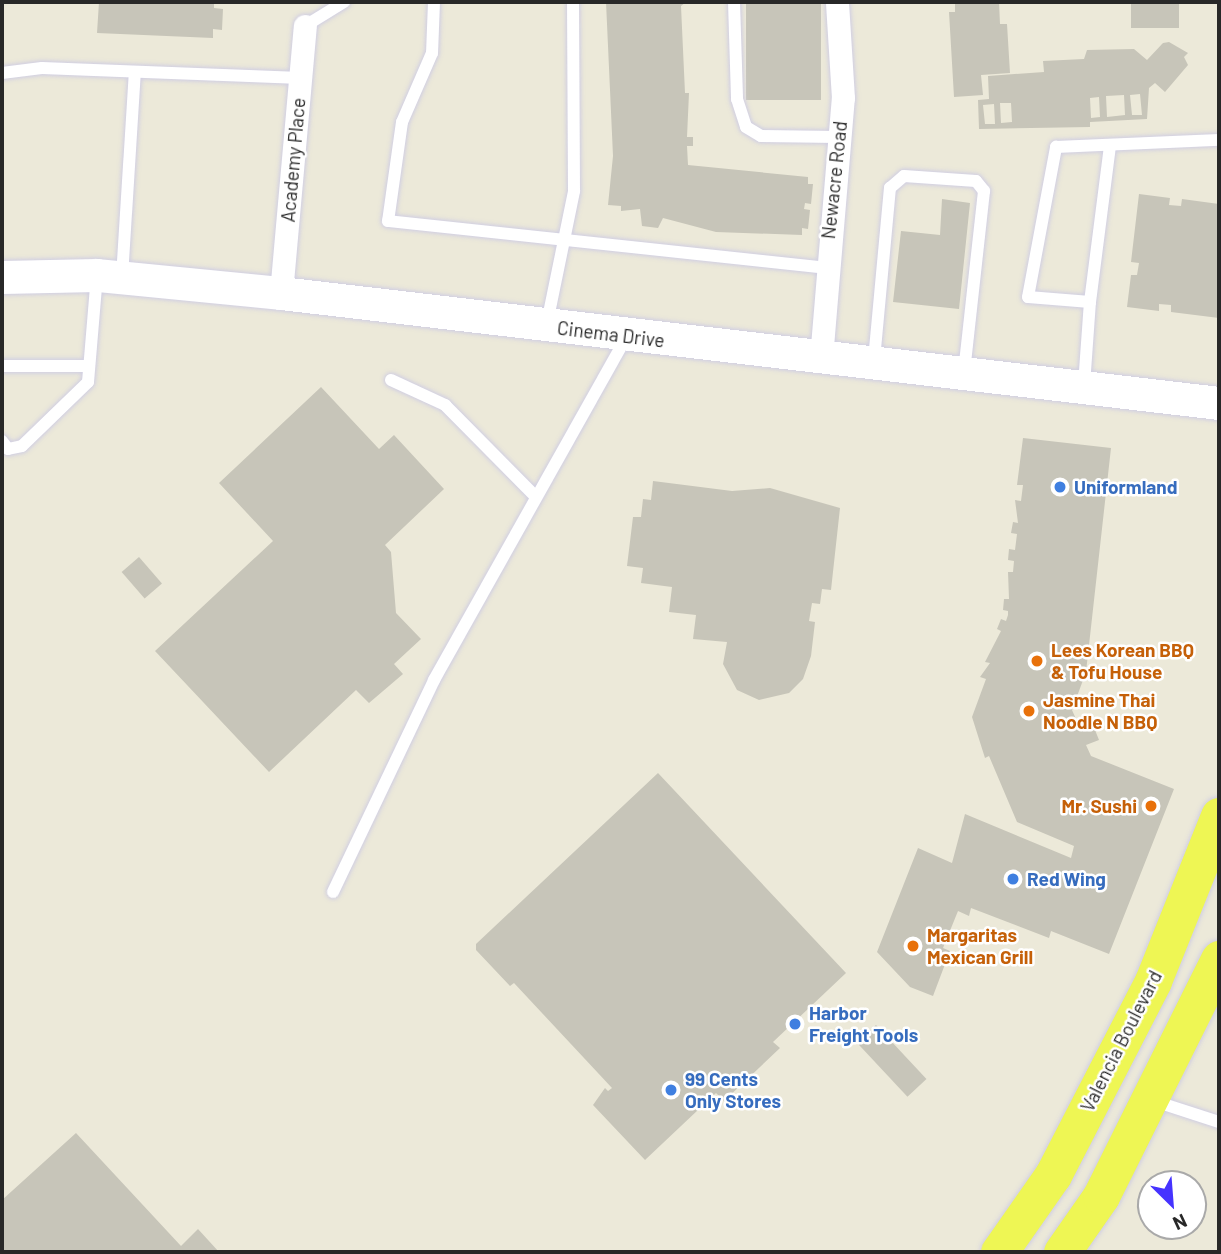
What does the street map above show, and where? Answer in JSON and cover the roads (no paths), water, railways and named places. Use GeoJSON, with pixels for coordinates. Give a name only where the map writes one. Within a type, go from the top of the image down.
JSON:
{"type":"FeatureCollection","features":[{"type":"Feature","properties":{"kind":"main road","name":"Valencia Boulevard"},"geometry":{"type":"LineString","coordinates":[[999,1252],[1070,1143],[1153,981],[1219,816]]}},
{"type":"Feature","properties":{"kind":"main road"},"geometry":{"type":"LineString","coordinates":[[1062,1252],[1101,1196],[1219,959]]}},
{"type":"Feature","properties":{"kind":"main road"},"geometry":{"type":"LineString","coordinates":[[1039,1252],[1077,1186],[1079,1169],[1070,1143]]}},
{"type":"Feature","properties":{"kind":"street","name":"Newacre Road"},"geometry":{"type":"LineString","coordinates":[[821,358],[826,268],[843,98],[837,2]]}},
{"type":"Feature","properties":{"kind":"street","name":"Academy Place"},"geometry":{"type":"LineString","coordinates":[[281,293],[305,26]]}},
{"type":"Feature","properties":{"kind":"street","name":"Cinema Drive"},"geometry":{"type":"LineString","coordinates":[[2,277],[109,276],[281,293],[963,376],[1084,386],[1219,403]]}},
{"type":"Feature","properties":{"kind":"lane"},"geometry":{"type":"LineString","coordinates":[[305,26],[344,2]]}},
{"type":"Feature","properties":{"kind":"lane"},"geometry":{"type":"LineString","coordinates":[[434,2],[432,53],[402,122],[387,221],[826,268]]}},
{"type":"Feature","properties":{"kind":"lane"},"geometry":{"type":"LineString","coordinates":[[546,326],[574,191],[577,135],[573,2]]}},
{"type":"Feature","properties":{"kind":"lane"},"geometry":{"type":"LineString","coordinates":[[734,2],[737,99],[746,127],[761,136],[838,137]]}},
{"type":"Feature","properties":{"kind":"lane"},"geometry":{"type":"LineString","coordinates":[[2,73],[42,68],[300,78]]}},
{"type":"Feature","properties":{"kind":"lane"},"geometry":{"type":"LineString","coordinates":[[2,441],[8,449],[22,446],[88,382],[89,366],[109,276],[135,72]]}},
{"type":"Feature","properties":{"kind":"lane"},"geometry":{"type":"LineString","coordinates":[[1090,302],[1028,297],[1056,147],[1219,140]]}},
{"type":"Feature","properties":{"kind":"lane"},"geometry":{"type":"LineString","coordinates":[[1084,386],[1090,302],[1110,145]]}},
{"type":"Feature","properties":{"kind":"lane"},"geometry":{"type":"LineString","coordinates":[[874,365],[890,188],[904,176],[976,181],[984,191],[963,376]]}},
{"type":"Feature","properties":{"kind":"lane"},"geometry":{"type":"LineString","coordinates":[[333,892],[434,680],[626,336]]}},
{"type":"Feature","properties":{"kind":"lane"},"geometry":{"type":"LineString","coordinates":[[2,366],[89,366]]}},
{"type":"Feature","properties":{"kind":"lane"},"geometry":{"type":"LineString","coordinates":[[391,380],[445,405],[536,497]]}},
{"type":"Feature","properties":{"kind":"lane"},"geometry":{"type":"LineString","coordinates":[[1150,1100],[1219,1122]]}},
{"type":"Feature","properties":{"kind":"place","name":"Uniformland"},"geometry":{"type":"Point","coordinates":[1060,487]}},
{"type":"Feature","properties":{"kind":"place","name":"Lees Korean BBQ & Tofu House"},"geometry":{"type":"Point","coordinates":[1037,661]}},
{"type":"Feature","properties":{"kind":"place","name":"Jasmine Thai Noodle N BBQ"},"geometry":{"type":"Point","coordinates":[1029,711]}},
{"type":"Feature","properties":{"kind":"place","name":"Mr. Sushi"},"geometry":{"type":"Point","coordinates":[1151,806]}},
{"type":"Feature","properties":{"kind":"place","name":"Red Wing"},"geometry":{"type":"Point","coordinates":[1013,879]}},
{"type":"Feature","properties":{"kind":"place","name":"Margaritas Mexican Grill"},"geometry":{"type":"Point","coordinates":[913,946]}},
{"type":"Feature","properties":{"kind":"place","name":"Harbor Freight Tools"},"geometry":{"type":"Point","coordinates":[795,1024]}},
{"type":"Feature","properties":{"kind":"place","name":"99 Cents Only Stores"},"geometry":{"type":"Point","coordinates":[671,1090]}}]}
